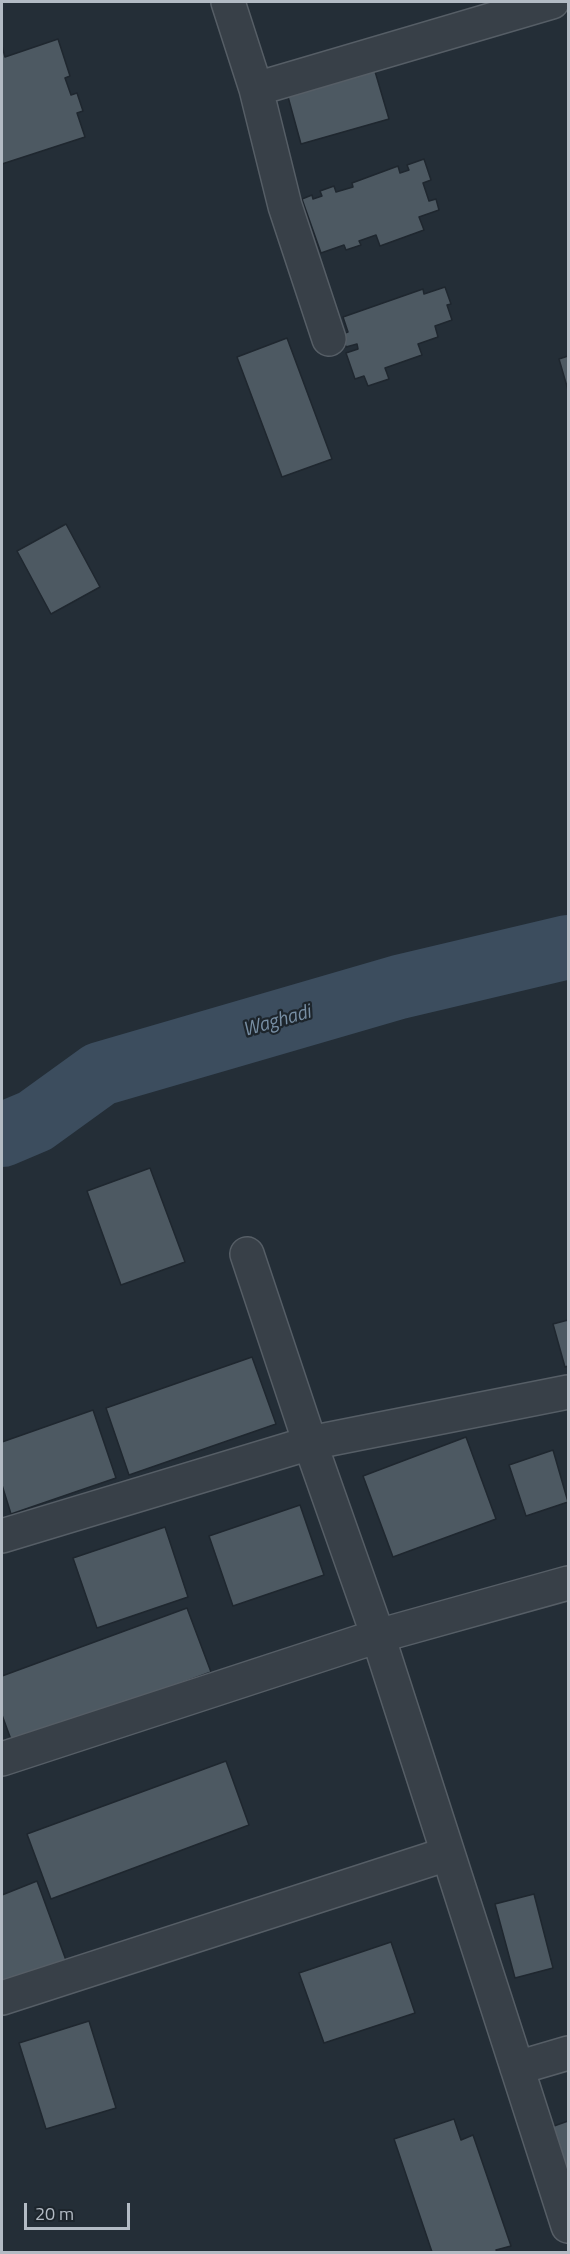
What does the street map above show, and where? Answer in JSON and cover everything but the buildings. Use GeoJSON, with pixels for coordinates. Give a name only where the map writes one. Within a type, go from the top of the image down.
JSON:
{"type":"FeatureCollection","features":[{"type":"Feature","properties":{"kind":"street"},"geometry":{"type":"LineString","coordinates":[[228,2],[256,89],[285,206],[329,339]]}},
{"type":"Feature","properties":{"kind":"street"},"geometry":{"type":"LineString","coordinates":[[256,89],[552,2]]}},
{"type":"Feature","properties":{"kind":"street"},"geometry":{"type":"LineString","coordinates":[[247,1254],[378,1636],[568,2226]]}},
{"type":"Feature","properties":{"kind":"street"},"geometry":{"type":"LineString","coordinates":[[2,1536],[310,1443],[568,1392]]}},
{"type":"Feature","properties":{"kind":"street"},"geometry":{"type":"LineString","coordinates":[[2,1759],[378,1636],[568,1583]]}},
{"type":"Feature","properties":{"kind":"street"},"geometry":{"type":"LineString","coordinates":[[2,1998],[447,1854]]}},
{"type":"Feature","properties":{"kind":"street"},"geometry":{"type":"LineString","coordinates":[[516,2068],[568,2053]]}},
{"type":"Feature","properties":{"kind":"waterway","name":"Waghadi"},"geometry":{"type":"LineString","coordinates":[[2,1135],[35,1121],[100,1074],[399,987],[568,947]]}}]}
